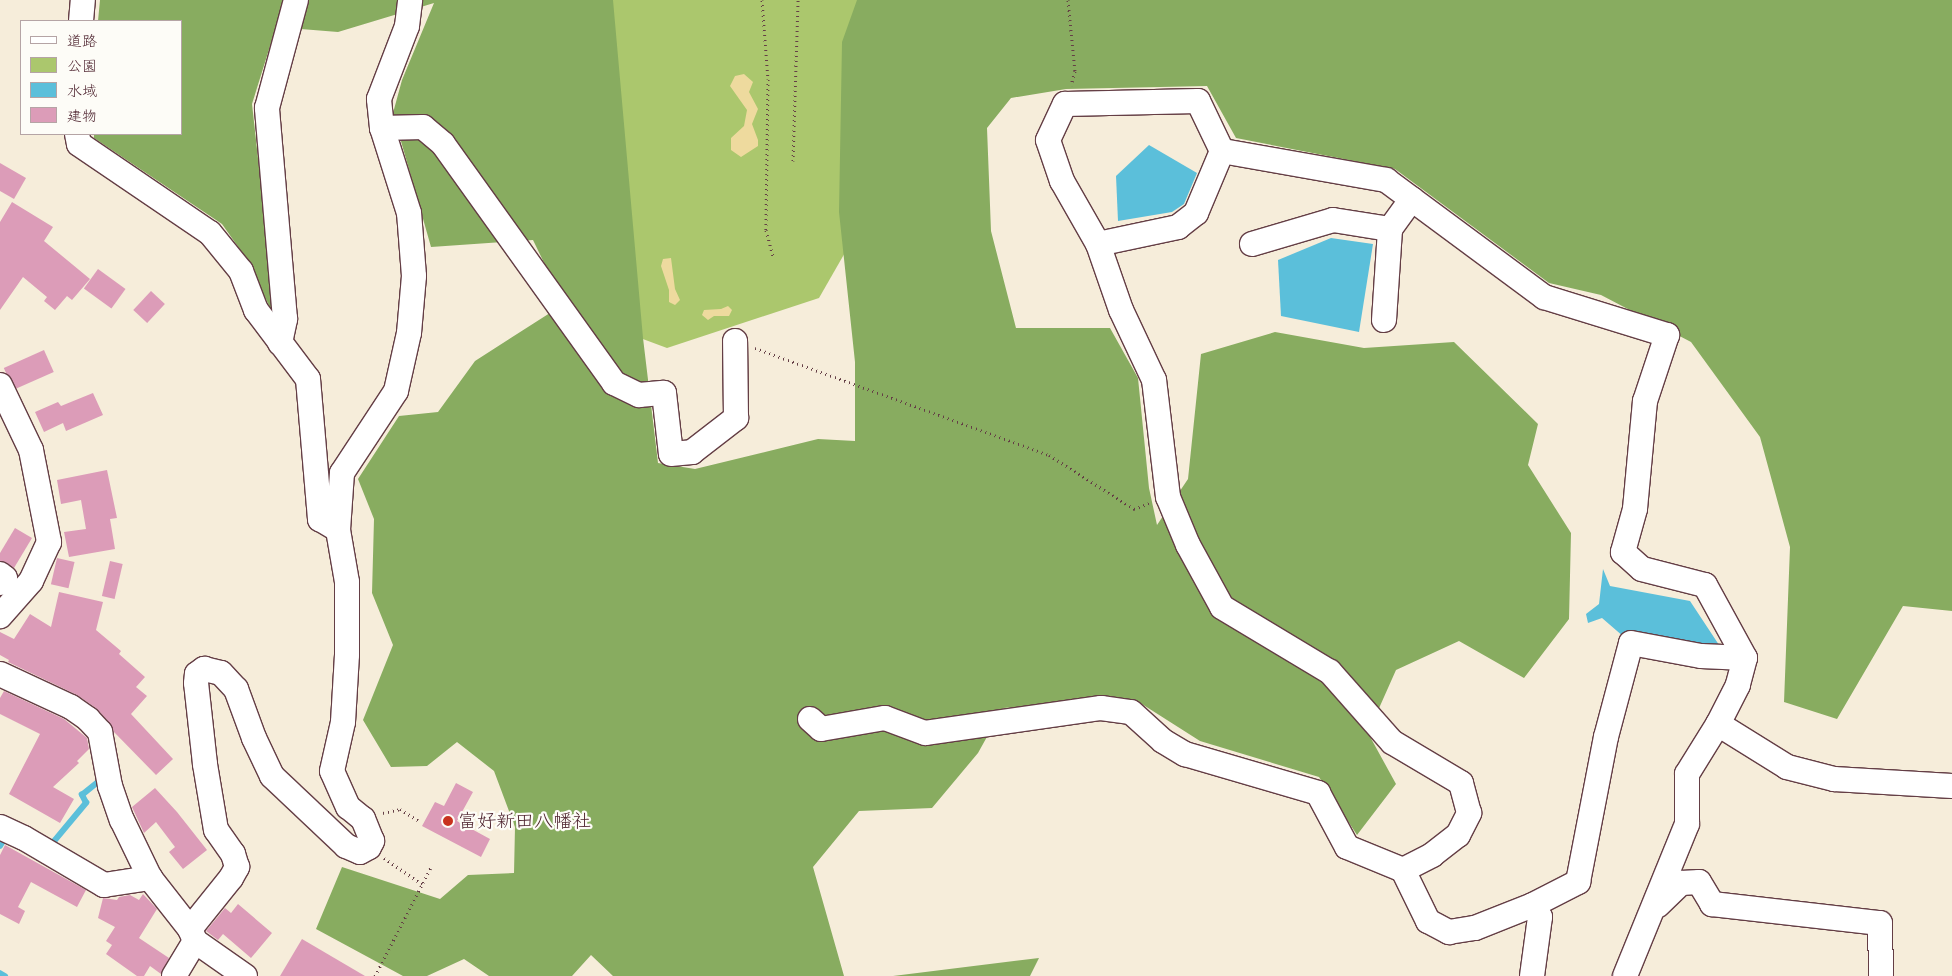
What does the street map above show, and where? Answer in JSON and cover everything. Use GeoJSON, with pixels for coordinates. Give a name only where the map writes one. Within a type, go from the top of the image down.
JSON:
{"type":"FeatureCollection","features":[{"type":"Feature","properties":{"kind":"street"},"geometry":{"type":"LineString","coordinates":[[81,20],[83,0]]}},
{"type":"Feature","properties":{"kind":"street"},"geometry":{"type":"LineString","coordinates":[[280,343],[286,319],[267,108],[296,0]]}},
{"type":"Feature","properties":{"kind":"street"},"geometry":{"type":"LineString","coordinates":[[174,976],[192,935],[232,878],[237,867],[233,854],[216,830],[205,764],[196,683],[197,674],[204,669],[221,673],[236,689],[254,738],[272,776],[346,846],[360,852],[369,847],[372,841],[363,819],[348,807],[332,771],[343,722],[347,655],[347,582],[338,530],[342,473],[396,391],[409,333],[414,276],[409,213],[382,128],[379,99],[407,26],[410,0]]}},
{"type":"Feature","properties":{"kind":"street"},"geometry":{"type":"LineString","coordinates":[[1098,244],[1178,227],[1196,213],[1222,151],[1198,101],[1064,104],[1048,140],[1062,181],[1098,244],[1121,310],[1154,380],[1168,497],[1188,545],[1222,607],[1330,672],[1392,742],[1462,783],[1469,813],[1458,835],[1432,856],[1403,870]]}},
{"type":"Feature","properties":{"kind":"street"},"geometry":{"type":"LineString","coordinates":[[382,128],[423,127],[443,144],[614,383],[639,395],[664,393],[671,454],[692,452],[736,418],[735,342]]}},
{"type":"Feature","properties":{"kind":"street"},"geometry":{"type":"LineString","coordinates":[[77,135],[80,144],[210,233],[241,271],[256,310],[308,379],[320,519],[338,530]]}},
{"type":"Feature","properties":{"kind":"street"},"geometry":{"type":"LineString","coordinates":[[1222,151],[1386,180],[1544,297],[1667,336],[1645,401],[1635,509],[1623,552],[1642,569],[1705,585],[1745,658],[1738,685],[1718,724],[1687,774],[1687,824],[1625,976]]}},
{"type":"Feature","properties":{"kind":"street"},"geometry":{"type":"LineString","coordinates":[[1384,320],[1390,228],[1412,199]]}},
{"type":"Feature","properties":{"kind":"street"},"geometry":{"type":"LineString","coordinates":[[1252,244],[1333,220],[1390,228]]}},
{"type":"Feature","properties":{"kind":"street"},"geometry":{"type":"LineString","coordinates":[[0,385],[31,450],[46,516],[49,542],[31,581],[0,616]]}},
{"type":"Feature","properties":{"kind":"street"},"geometry":{"type":"LineString","coordinates":[[0,574],[5,578],[0,583]]}},
{"type":"Feature","properties":{"kind":"street"},"geometry":{"type":"LineString","coordinates":[[810,719],[821,729],[885,718],[925,733],[1101,708],[1131,712],[1163,741],[1184,754],[1318,793],[1347,846],[1403,870],[1428,921],[1449,932],[1475,928],[1533,905],[1578,882],[1606,737],[1632,643],[1701,656],[1745,658]]}},
{"type":"Feature","properties":{"kind":"street"},"geometry":{"type":"LineString","coordinates":[[0,674],[71,707],[88,719],[100,732],[110,786],[122,820],[150,878],[192,935],[245,976]]}},
{"type":"Feature","properties":{"kind":"street"},"geometry":{"type":"LineString","coordinates":[[1718,724],[1787,767],[1834,779],[1952,786]]}},
{"type":"Feature","properties":{"kind":"street"},"geometry":{"type":"LineString","coordinates":[[0,827],[24,838],[104,885],[150,878]]}},
{"type":"Feature","properties":{"kind":"street"},"geometry":{"type":"LineString","coordinates":[[1651,911],[1681,883],[1699,882],[1712,904],[1880,923],[1882,976]]}},
{"type":"Feature","properties":{"kind":"street"},"geometry":{"type":"LineString","coordinates":[[1532,976],[1540,917],[1533,905]]}},
{"type":"Feature","properties":{"kind":"path"},"geometry":{"type":"LineString","coordinates":[[762,0],[768,79],[766,230],[773,257]]}},
{"type":"Feature","properties":{"kind":"path"},"geometry":{"type":"LineString","coordinates":[[794,161],[798,0]]}},
{"type":"Feature","properties":{"kind":"path"},"geometry":{"type":"LineString","coordinates":[[1064,104],[1075,71],[1068,0]]}},
{"type":"Feature","properties":{"kind":"path"},"geometry":{"type":"LineString","coordinates":[[735,342],[1050,455],[1134,509],[1168,497]]}},
{"type":"Feature","properties":{"kind":"path"},"geometry":{"type":"LineString","coordinates":[[363,819],[400,809],[419,821]]}},
{"type":"Feature","properties":{"kind":"path"},"geometry":{"type":"LineString","coordinates":[[369,847],[422,884]]}},
{"type":"Feature","properties":{"kind":"path"},"geometry":{"type":"LineString","coordinates":[[375,976],[431,867]]}},
{"type":"Feature","properties":{"kind":"green space"},"geometry":{"type":"Polygon","coordinates":[[[100,0],[613,0],[643,338],[658,463],[695,469],[818,439],[855,441],[855,362],[839,212],[842,42],[857,0],[1952,0],[1952,611],[1903,606],[1837,719],[1784,702],[1790,547],[1760,437],[1691,342],[1601,295],[1549,283],[1395,169],[1236,138],[1207,86],[1066,89],[1011,98],[987,128],[991,231],[1016,328],[1110,328],[1138,378],[1149,488],[1157,525],[1188,479],[1201,354],[1275,332],[1364,348],[1454,342],[1538,424],[1528,465],[1571,533],[1569,619],[1524,678],[1459,641],[1396,670],[1368,733],[1396,784],[1357,835],[1319,777],[1200,741],[1134,699],[1003,708],[978,753],[932,808],[859,811],[813,867],[844,976],[613,976],[591,955],[572,976],[489,976],[464,959],[427,976],[403,976],[316,929],[342,867],[440,899],[468,875],[514,873],[515,827],[494,771],[457,742],[427,766],[391,767],[363,720],[393,645],[372,593],[374,519],[358,479],[399,416],[438,412],[475,361],[564,304],[533,240],[431,247],[393,113],[402,80],[434,3],[338,32],[276,27],[252,104],[276,320],[246,258],[222,224],[94,138],[94,135],[182,135],[182,20],[98,20],[100,0]]]}},
{"type":"Feature","properties":{"kind":"green space"},"geometry":{"type":"Polygon","coordinates":[[[588,0],[881,0],[866,216],[819,298],[667,348],[616,329],[588,0]]]}},
{"type":"Feature","properties":{"kind":"green space"},"geometry":{"type":"Polygon","coordinates":[[[1039,958],[1030,976],[893,976],[1039,958]]]}},
{"type":"Feature","properties":{"kind":"sand"},"geometry":{"type":"Polygon","coordinates":[[[744,74],[753,82],[749,92],[758,109],[752,124],[758,140],[758,146],[741,157],[731,150],[731,138],[744,126],[747,110],[730,86],[735,76],[744,74]]]}},
{"type":"Feature","properties":{"kind":"sand"},"geometry":{"type":"Polygon","coordinates":[[[671,258],[675,289],[680,300],[675,305],[669,302],[669,290],[661,266],[663,259],[671,258]]]}},
{"type":"Feature","properties":{"kind":"sand"},"geometry":{"type":"Polygon","coordinates":[[[728,306],[732,310],[729,316],[714,316],[708,320],[702,315],[704,310],[721,309],[728,306]]]}},
{"type":"Feature","properties":{"kind":"water"},"geometry":{"type":"Polygon","coordinates":[[[1149,145],[1197,173],[1184,204],[1172,212],[1118,221],[1116,176],[1149,145]]]}},
{"type":"Feature","properties":{"kind":"water"},"geometry":{"type":"Polygon","coordinates":[[[1331,238],[1373,244],[1359,332],[1281,316],[1278,260],[1331,238]]]}},
{"type":"Feature","properties":{"kind":"water"},"geometry":{"type":"Polygon","coordinates":[[[1603,569],[1610,586],[1690,601],[1723,651],[1624,637],[1602,618],[1588,623],[1586,614],[1599,604],[1603,569]]]}},
{"type":"Feature","properties":{"kind":"building"},"geometry":{"type":"Polygon","coordinates":[[[0,163],[26,178],[14,199],[0,191],[0,163]]]}},
{"type":"Feature","properties":{"kind":"building"},"geometry":{"type":"Polygon","coordinates":[[[12,202],[53,227],[44,241],[90,279],[72,300],[67,296],[55,310],[44,301],[47,297],[23,277],[0,310],[0,222],[12,202]]]}},
{"type":"Feature","properties":{"kind":"building"},"geometry":{"type":"Polygon","coordinates":[[[98,269],[126,289],[111,308],[84,288],[98,269]]]}},
{"type":"Feature","properties":{"kind":"building"},"geometry":{"type":"Polygon","coordinates":[[[151,291],[165,304],[147,323],[133,310],[151,291]]]}},
{"type":"Feature","properties":{"kind":"building"},"geometry":{"type":"Polygon","coordinates":[[[44,350],[54,372],[14,390],[4,368],[44,350]]]}},
{"type":"Feature","properties":{"kind":"building"},"geometry":{"type":"Polygon","coordinates":[[[93,393],[103,415],[66,431],[63,423],[44,432],[35,412],[58,402],[61,406],[93,393]]]}},
{"type":"Feature","properties":{"kind":"building"},"geometry":{"type":"Polygon","coordinates":[[[107,470],[117,518],[110,519],[115,549],[69,557],[64,532],[86,529],[81,500],[61,504],[57,480],[107,470]]]}},
{"type":"Feature","properties":{"kind":"building"},"geometry":{"type":"Polygon","coordinates":[[[15,528],[32,538],[14,568],[0,561],[0,553],[15,528]]]}},
{"type":"Feature","properties":{"kind":"building"},"geometry":{"type":"Polygon","coordinates":[[[57,558],[75,562],[68,588],[51,584],[57,558]]]}},
{"type":"Feature","properties":{"kind":"building"},"geometry":{"type":"Polygon","coordinates":[[[110,561],[123,564],[115,599],[102,596],[110,561]]]}},
{"type":"Feature","properties":{"kind":"building"},"geometry":{"type":"Polygon","coordinates":[[[59,592],[103,602],[96,630],[121,651],[119,654],[145,677],[136,687],[147,696],[131,714],[173,759],[156,775],[114,732],[110,723],[96,708],[77,695],[8,662],[9,660],[0,655],[0,632],[14,639],[30,614],[51,627],[59,592]]]}},
{"type":"Feature","properties":{"kind":"building"},"geometry":{"type":"Polygon","coordinates":[[[4,691],[64,719],[87,738],[89,749],[77,761],[79,763],[53,787],[74,799],[60,823],[9,794],[40,734],[0,714],[0,698],[4,691]]]}},
{"type":"Feature","properties":{"kind":"building","name":"富好新田八幡社"},"geometry":{"type":"Polygon","coordinates":[[[456,783],[473,792],[457,821],[490,839],[481,857],[422,826],[435,802],[444,806],[456,783]]]}},
{"type":"Feature","properties":{"kind":"building"},"geometry":{"type":"Polygon","coordinates":[[[155,788],[207,850],[183,869],[169,852],[175,847],[156,822],[144,833],[132,807],[155,788]]]}},
{"type":"Feature","properties":{"kind":"building"},"geometry":{"type":"Polygon","coordinates":[[[5,845],[86,890],[77,907],[31,882],[18,907],[25,911],[19,924],[0,914],[0,855],[5,845]]]}},
{"type":"Feature","properties":{"kind":"building"},"geometry":{"type":"Polygon","coordinates":[[[143,894],[157,909],[139,938],[169,958],[161,974],[150,966],[144,976],[137,976],[106,954],[112,945],[106,941],[115,927],[98,918],[103,898],[117,900],[119,897],[130,895],[139,900],[143,894]]]}},
{"type":"Feature","properties":{"kind":"building"},"geometry":{"type":"Polygon","coordinates":[[[238,904],[272,933],[251,958],[223,934],[218,940],[206,931],[225,908],[231,913],[238,904]]]}},
{"type":"Feature","properties":{"kind":"building"},"geometry":{"type":"Polygon","coordinates":[[[302,939],[365,976],[280,976],[302,939]]]}},
{"type":"Feature","properties":{"kind":"waterway"},"geometry":{"type":"LineString","coordinates":[[51,845],[86,803],[82,795],[102,779]]}},
{"type":"Feature","properties":{"kind":"waterway"},"geometry":{"type":"LineString","coordinates":[[0,846],[6,836]]}},
{"type":"Feature","properties":{"kind":"waterway"},"geometry":{"type":"LineString","coordinates":[[0,973],[5,976]]}},
{"type":"Feature","properties":{"kind":"place","name":"富好新田八幡社"},"geometry":{"type":"Point","coordinates":[448,821]}}]}
